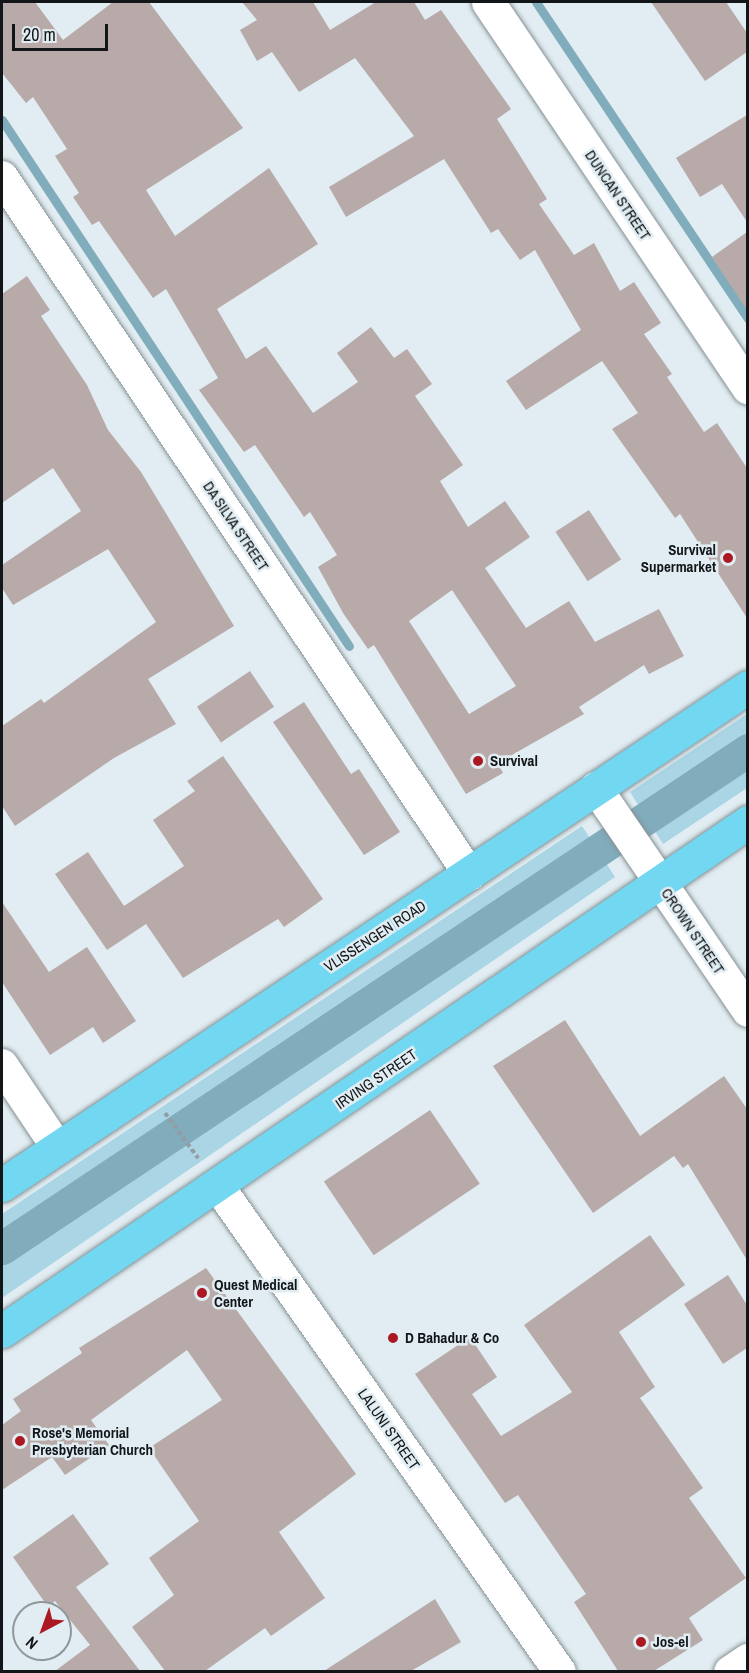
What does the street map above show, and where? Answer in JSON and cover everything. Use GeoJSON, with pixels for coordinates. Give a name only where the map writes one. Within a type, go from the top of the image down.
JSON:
{"type":"FeatureCollection","features":[{"type":"Feature","properties":{"kind":"main road","name":"VLISSENGEN ROAD"},"geometry":{"type":"LineString","coordinates":[[2,1185],[747,687]]}},
{"type":"Feature","properties":{"kind":"main road","name":"IRVING STREET"},"geometry":{"type":"LineString","coordinates":[[2,1331],[211,1176],[652,871],[747,822]]}},
{"type":"Feature","properties":{"kind":"street","name":"DUNCAN STREET"},"geometry":{"type":"LineString","coordinates":[[488,2],[747,388]]}},
{"type":"Feature","properties":{"kind":"street","name":"DA SILVA STREET"},"geometry":{"type":"LineString","coordinates":[[2,177],[470,874]]}},
{"type":"Feature","properties":{"kind":"street","name":"CROWN STREET"},"geometry":{"type":"LineString","coordinates":[[596,788],[747,1011]]}},
{"type":"Feature","properties":{"kind":"street"},"geometry":{"type":"LineString","coordinates":[[2,1065],[57,1147]]}},
{"type":"Feature","properties":{"kind":"street","name":"LALUNI STREET"},"geometry":{"type":"LineString","coordinates":[[211,1176],[560,1671]]}},
{"type":"Feature","properties":{"kind":"street"},"geometry":{"type":"LineString","coordinates":[[730,1671],[747,1660]]}},
{"type":"Feature","properties":{"kind":"path"},"geometry":{"type":"LineString","coordinates":[[158,1103],[211,1176]]}},
{"type":"Feature","properties":{"kind":"shaded area"},"geometry":{"type":"Polygon","coordinates":[[[747,714],[747,788],[663,844],[630,792],[747,714]]]}},
{"type":"Feature","properties":{"kind":"shaded area"},"geometry":{"type":"Polygon","coordinates":[[[582,826],[615,877],[2,1298],[2,1214],[582,826]]]}},
{"type":"Feature","properties":{"kind":"building"},"geometry":{"type":"Polygon","coordinates":[[[2,2],[35,2],[63,40],[113,2],[149,2],[243,128],[146,190],[175,236],[269,168],[318,244],[217,309],[246,359],[266,346],[313,413],[358,382],[337,353],[371,327],[394,358],[407,349],[432,384],[415,396],[463,465],[440,481],[468,527],[505,501],[530,537],[485,568],[526,628],[569,601],[595,642],[659,609],[684,656],[649,674],[644,665],[579,707],[584,714],[498,763],[503,773],[466,794],[374,645],[368,649],[343,613],[318,567],[337,555],[310,512],[304,517],[255,445],[244,452],[199,390],[218,378],[166,289],[153,298],[99,221],[92,225],[73,197],[79,193],[55,156],[67,149],[33,97],[26,103],[2,73],[2,2]],[[452,590],[409,621],[469,714],[516,686],[452,590]]]}},
{"type":"Feature","properties":{"kind":"building"},"geometry":{"type":"Polygon","coordinates":[[[242,2],[313,2],[330,30],[376,2],[414,2],[425,20],[441,10],[511,109],[497,119],[547,199],[539,204],[574,255],[594,243],[620,291],[634,282],[661,323],[644,334],[672,374],[667,377],[704,432],[717,423],[747,468],[747,618],[680,514],[675,518],[612,429],[638,413],[602,361],[526,410],[506,381],[581,330],[535,250],[520,260],[498,229],[491,233],[444,159],[346,217],[329,187],[414,136],[355,58],[299,92],[272,52],[257,61],[240,30],[257,20],[242,2]]]}},
{"type":"Feature","properties":{"kind":"building"},"geometry":{"type":"Polygon","coordinates":[[[651,2],[726,2],[747,33],[747,52],[705,81],[651,2]]]}},
{"type":"Feature","properties":{"kind":"building"},"geometry":{"type":"Polygon","coordinates":[[[747,115],[747,222],[722,184],[700,197],[676,158],[747,115]]]}},
{"type":"Feature","properties":{"kind":"building"},"geometry":{"type":"Polygon","coordinates":[[[747,232],[747,310],[712,257],[747,232]]]}},
{"type":"Feature","properties":{"kind":"building"},"geometry":{"type":"Polygon","coordinates":[[[27,276],[50,310],[41,316],[87,385],[108,430],[141,472],[234,626],[148,679],[176,724],[114,758],[15,826],[2,806],[2,726],[41,699],[44,703],[156,622],[108,549],[13,605],[2,588],[2,565],[81,511],[53,468],[2,503],[2,294],[27,276]]]}},
{"type":"Feature","properties":{"kind":"building"},"geometry":{"type":"Polygon","coordinates":[[[589,510],[621,559],[588,581],[555,532],[589,510]]]}},
{"type":"Feature","properties":{"kind":"building"},"geometry":{"type":"Polygon","coordinates":[[[250,671],[274,707],[221,742],[197,707],[250,671]]]}},
{"type":"Feature","properties":{"kind":"building"},"geometry":{"type":"Polygon","coordinates":[[[304,702],[351,774],[359,769],[400,832],[364,855],[273,722],[304,702]]]}},
{"type":"Feature","properties":{"kind":"building"},"geometry":{"type":"Polygon","coordinates":[[[223,756],[323,899],[284,927],[278,919],[183,978],[146,924],[107,950],[55,874],[88,852],[124,906],[184,866],[153,820],[195,791],[187,781],[223,756]]]}},
{"type":"Feature","properties":{"kind":"building"},"geometry":{"type":"Polygon","coordinates":[[[2,902],[49,972],[87,947],[136,1021],[103,1043],[93,1027],[50,1055],[2,982],[2,902]]]}},
{"type":"Feature","properties":{"kind":"building"},"geometry":{"type":"Polygon","coordinates":[[[565,1020],[640,1136],[724,1076],[747,1109],[747,1260],[688,1164],[683,1168],[674,1156],[593,1213],[493,1066],[565,1020]]]}},
{"type":"Feature","properties":{"kind":"building"},"geometry":{"type":"Polygon","coordinates":[[[430,1110],[480,1184],[374,1255],[324,1182],[430,1110]]]}},
{"type":"Feature","properties":{"kind":"building"},"geometry":{"type":"Polygon","coordinates":[[[650,1235],[685,1285],[619,1332],[655,1387],[640,1398],[703,1488],[689,1498],[746,1578],[689,1618],[703,1640],[654,1671],[618,1671],[574,1602],[586,1594],[518,1495],[505,1503],[415,1374],[470,1337],[497,1377],[472,1394],[501,1436],[572,1392],[524,1325],[650,1235]]]}},
{"type":"Feature","properties":{"kind":"building"},"geometry":{"type":"Polygon","coordinates":[[[206,1268],[356,1474],[279,1532],[325,1598],[271,1636],[265,1628],[205,1671],[165,1671],[132,1627],[174,1595],[149,1558],[199,1521],[149,1448],[222,1400],[187,1350],[91,1420],[109,1445],[65,1475],[52,1457],[2,1490],[2,1425],[21,1411],[13,1399],[82,1353],[79,1348],[206,1268]]]}},
{"type":"Feature","properties":{"kind":"building"},"geometry":{"type":"Polygon","coordinates":[[[728,1275],[747,1305],[747,1348],[723,1364],[684,1304],[728,1275]]]}},
{"type":"Feature","properties":{"kind":"building"},"geometry":{"type":"Polygon","coordinates":[[[73,1514],[109,1564],[76,1587],[140,1671],[55,1671],[72,1661],[72,1658],[90,1645],[72,1622],[72,1601],[44,1601],[13,1557],[73,1514]]]}},
{"type":"Feature","properties":{"kind":"building"},"geometry":{"type":"Polygon","coordinates":[[[435,1599],[461,1642],[411,1671],[324,1671],[435,1599]]]}},
{"type":"Feature","properties":{"kind":"waterway"},"geometry":{"type":"LineString","coordinates":[[536,2],[748,319]]}},
{"type":"Feature","properties":{"kind":"waterway"},"geometry":{"type":"LineString","coordinates":[[2,120],[349,646]]}},
{"type":"Feature","properties":{"kind":"waterway"},"geometry":{"type":"LineString","coordinates":[[2,1248],[748,750]]}},
{"type":"Feature","properties":{"kind":"place","name":"Survival Supermarket"},"geometry":{"type":"Point","coordinates":[728,558]}},
{"type":"Feature","properties":{"kind":"place","name":"Survival"},"geometry":{"type":"Point","coordinates":[478,761]}},
{"type":"Feature","properties":{"kind":"place","name":"Quest Medical Center"},"geometry":{"type":"Point","coordinates":[202,1293]}},
{"type":"Feature","properties":{"kind":"place","name":"D Bahadur & Co"},"geometry":{"type":"Point","coordinates":[393,1338]}},
{"type":"Feature","properties":{"kind":"place","name":"Rose's Memorial Presbyterian Church"},"geometry":{"type":"Point","coordinates":[20,1441]}},
{"type":"Feature","properties":{"kind":"place","name":"Jos-el"},"geometry":{"type":"Point","coordinates":[641,1642]}}]}
